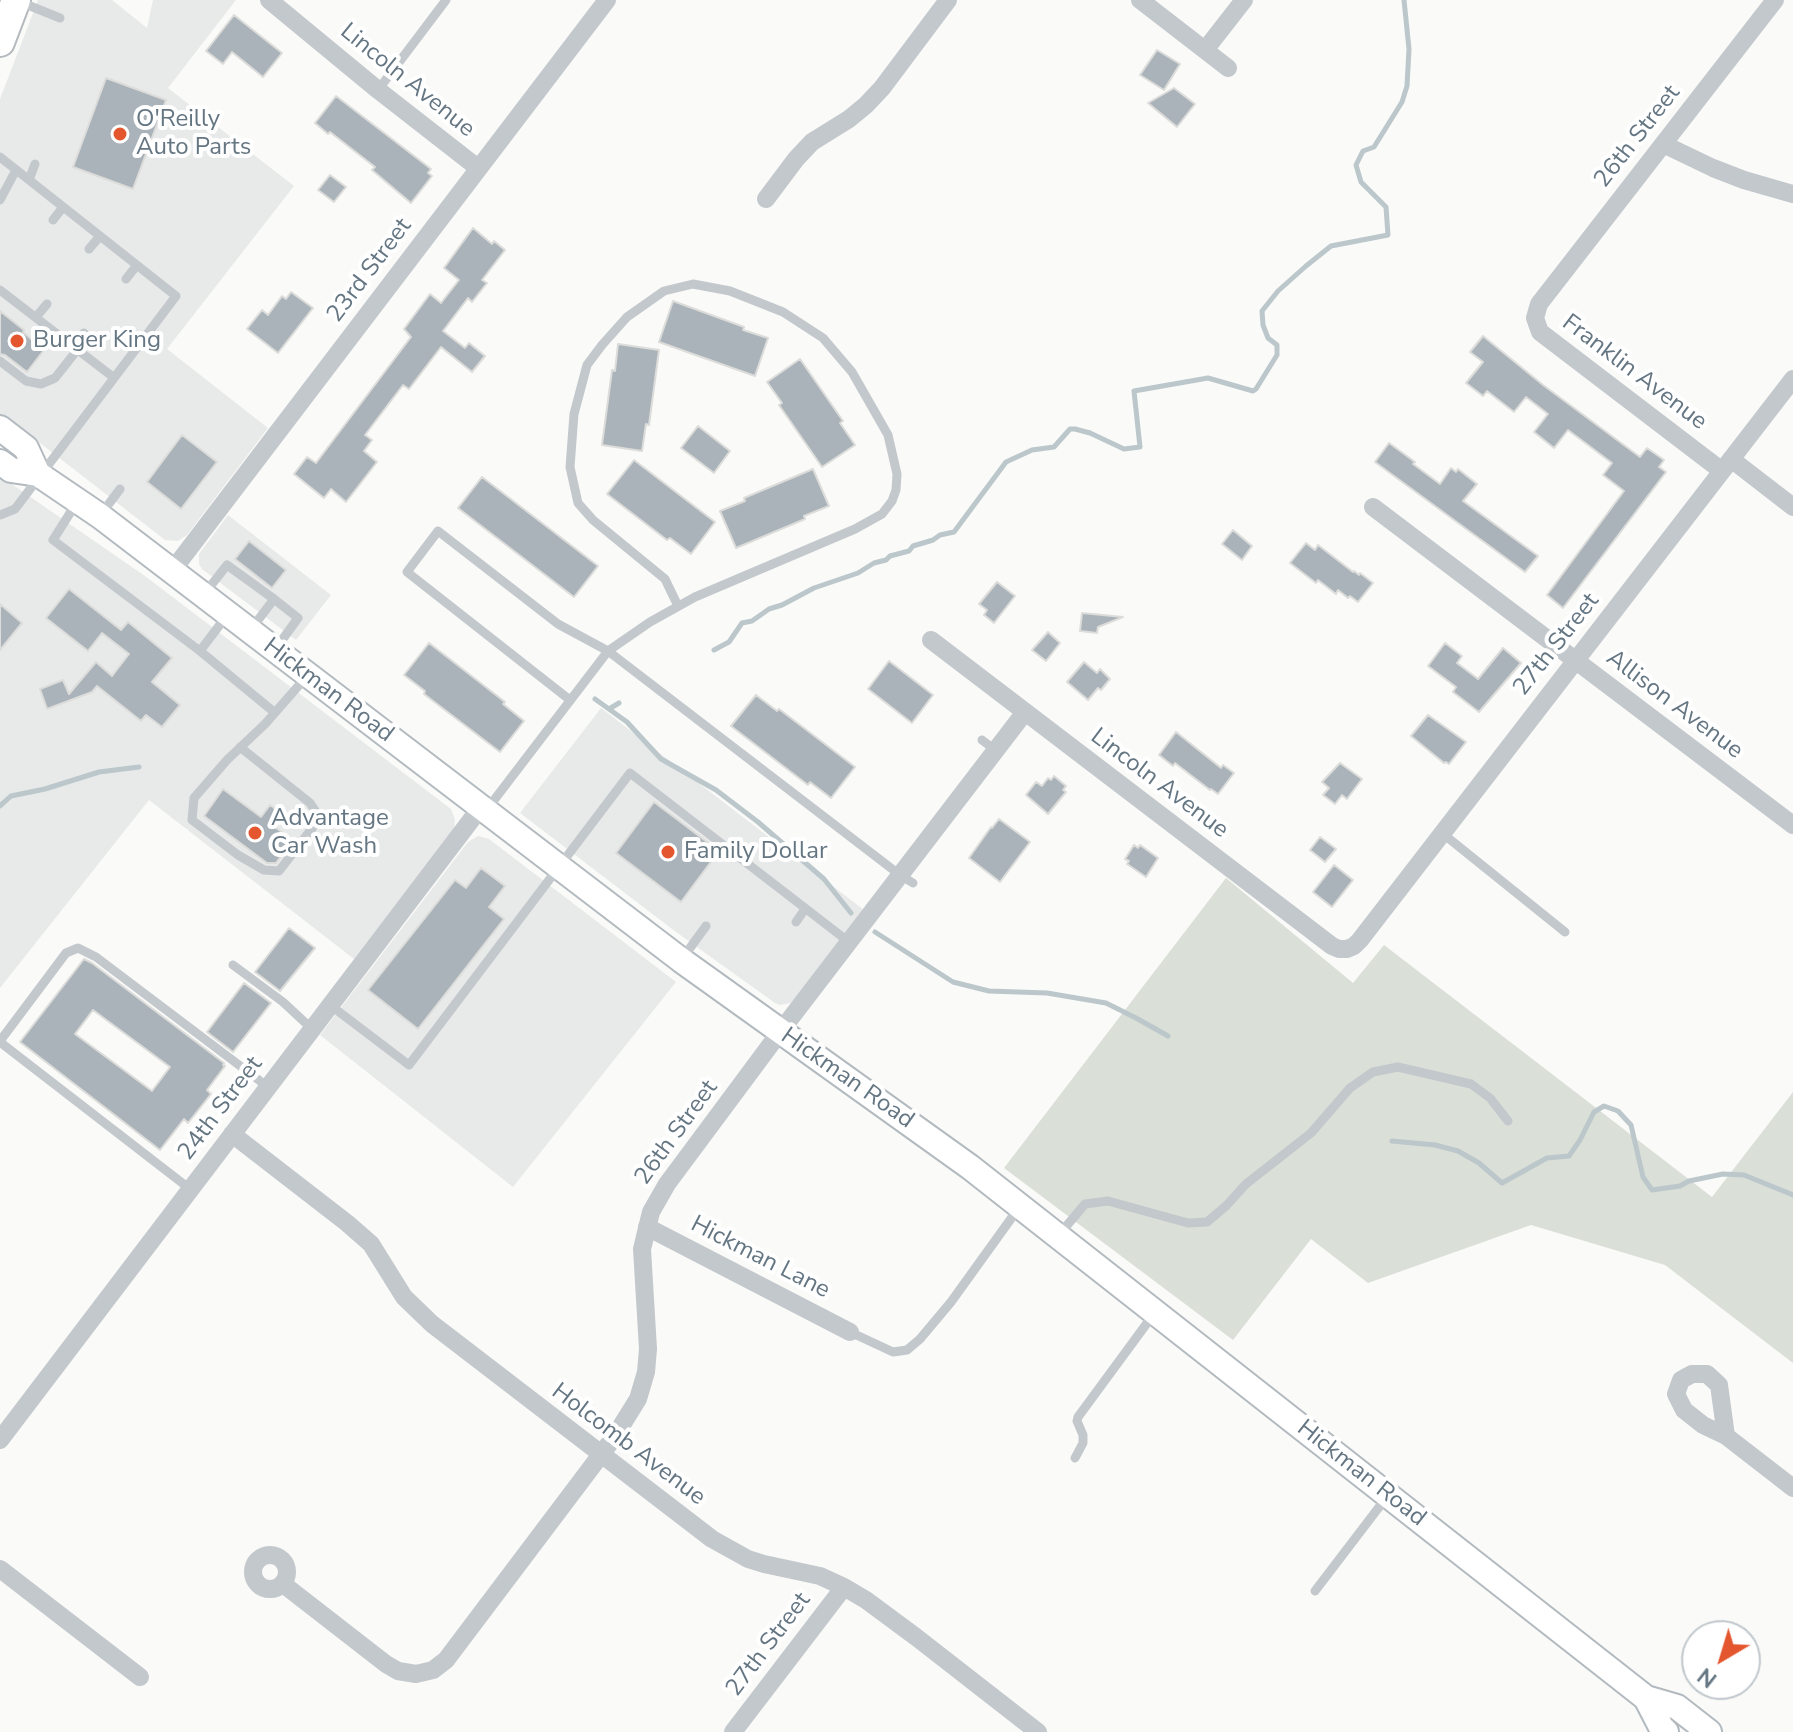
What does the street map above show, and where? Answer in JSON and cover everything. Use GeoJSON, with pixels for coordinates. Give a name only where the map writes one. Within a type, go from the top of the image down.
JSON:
{"type":"FeatureCollection","features":[{"type":"Feature","properties":{"kind":"main road"},"geometry":{"type":"LineString","coordinates":[[0,42],[11,2]]}},
{"type":"Feature","properties":{"kind":"main road","name":"Hickman Road"},"geometry":{"type":"LineString","coordinates":[[0,428],[26,448],[40,474],[100,516],[681,960],[970,1167],[1646,1698],[1677,1707],[1709,1732]]}},
{"type":"Feature","properties":{"kind":"main road","name":"Hickman Road"},"geometry":{"type":"LineString","coordinates":[[0,462],[11,470],[40,474]]}},
{"type":"Feature","properties":{"kind":"main road","name":"Hickman Road"},"geometry":{"type":"LineString","coordinates":[[1646,1698],[1666,1732]]}},
{"type":"Feature","properties":{"kind":"street","name":"23rd Street"},"geometry":{"type":"LineString","coordinates":[[172,571],[607,0]]}},
{"type":"Feature","properties":{"kind":"street"},"geometry":{"type":"LineString","coordinates":[[766,199],[812,142],[849,119],[882,88],[948,0]]}},
{"type":"Feature","properties":{"kind":"street"},"geometry":{"type":"LineString","coordinates":[[1140,0],[1228,68]]}},
{"type":"Feature","properties":{"kind":"street"},"geometry":{"type":"LineString","coordinates":[[1205,50],[1244,0]]}},
{"type":"Feature","properties":{"kind":"street","name":"26th Street"},"geometry":{"type":"LineString","coordinates":[[1539,304],[1775,0]]}},
{"type":"Feature","properties":{"kind":"street","name":"Lincoln Avenue"},"geometry":{"type":"LineString","coordinates":[[275,2],[378,90],[478,168]]}},
{"type":"Feature","properties":{"kind":"street"},"geometry":{"type":"LineString","coordinates":[[1663,144],[1744,180],[1793,194]]}},
{"type":"Feature","properties":{"kind":"street","name":"Franklin Avenue"},"geometry":{"type":"LineString","coordinates":[[1539,304],[1535,318],[1540,332],[1726,465],[1793,507]]}},
{"type":"Feature","properties":{"kind":"street","name":"27th Street"},"geometry":{"type":"LineString","coordinates":[[1360,940],[1793,379]]}},
{"type":"Feature","properties":{"kind":"street","name":"Allison Avenue"},"geometry":{"type":"LineString","coordinates":[[1373,507],[1793,825]]}},
{"type":"Feature","properties":{"kind":"street","name":"Lincoln Avenue"},"geometry":{"type":"LineString","coordinates":[[931,640],[1332,946],[1347,949],[1360,940]]}},
{"type":"Feature","properties":{"kind":"street","name":"26th Street"},"geometry":{"type":"LineString","coordinates":[[283,1584],[398,1671],[416,1674],[433,1670],[446,1660],[601,1455],[638,1399],[646,1372],[648,1349],[642,1249],[651,1212],[667,1184],[849,942],[907,879],[989,745],[1025,712]]}},
{"type":"Feature","properties":{"kind":"street","name":"24th Street"},"geometry":{"type":"LineString","coordinates":[[0,1440],[330,1005],[484,809]]}},
{"type":"Feature","properties":{"kind":"street","name":"Holcomb Avenue"},"geometry":{"type":"LineString","coordinates":[[232,1134],[371,1244],[404,1297],[432,1324],[712,1539],[748,1559],[820,1576],[866,1600],[1038,1732]]}},
{"type":"Feature","properties":{"kind":"street","name":"Hickman Lane"},"geometry":{"type":"LineString","coordinates":[[647,1227],[850,1332]]}},
{"type":"Feature","properties":{"kind":"street"},"geometry":{"type":"LineString","coordinates":[[1726,1436],[1793,1488]]}},
{"type":"Feature","properties":{"kind":"street"},"geometry":{"type":"LineString","coordinates":[[0,1569],[140,1677]]}},
{"type":"Feature","properties":{"kind":"street","name":"27th Street"},"geometry":{"type":"LineString","coordinates":[[733,1732],[844,1587]]}},
{"type":"Feature","properties":{"kind":"lane"},"geometry":{"type":"LineString","coordinates":[[378,90],[446,0]]}},
{"type":"Feature","properties":{"kind":"lane"},"geometry":{"type":"LineString","coordinates":[[11,2],[60,18]]}},
{"type":"Feature","properties":{"kind":"lane"},"geometry":{"type":"LineString","coordinates":[[0,157],[176,296],[15,509],[0,515]]}},
{"type":"Feature","properties":{"kind":"lane"},"geometry":{"type":"LineString","coordinates":[[29,180],[35,164]]}},
{"type":"Feature","properties":{"kind":"lane"},"geometry":{"type":"LineString","coordinates":[[0,200],[16,170]]}},
{"type":"Feature","properties":{"kind":"lane"},"geometry":{"type":"LineString","coordinates":[[53,220],[63,207]]}},
{"type":"Feature","properties":{"kind":"lane"},"geometry":{"type":"LineString","coordinates":[[89,249],[100,236]]}},
{"type":"Feature","properties":{"kind":"lane"},"geometry":{"type":"LineString","coordinates":[[126,279],[137,265]]}},
{"type":"Feature","properties":{"kind":"lane"},"geometry":{"type":"LineString","coordinates":[[484,809],[608,651],[650,622],[705,592],[874,519],[892,501],[897,474],[888,435],[852,372],[823,338],[783,312],[730,291],[693,284],[664,291],[627,317],[587,365],[574,414],[570,467],[578,503],[593,520],[665,579],[678,606]]}},
{"type":"Feature","properties":{"kind":"lane"},"geometry":{"type":"LineString","coordinates":[[0,290],[113,377]]}},
{"type":"Feature","properties":{"kind":"lane"},"geometry":{"type":"LineString","coordinates":[[36,317],[47,304]]}},
{"type":"Feature","properties":{"kind":"lane"},"geometry":{"type":"LineString","coordinates":[[0,361],[26,381],[41,384],[55,378],[84,333]]}},
{"type":"Feature","properties":{"kind":"lane"},"geometry":{"type":"LineString","coordinates":[[100,516],[120,489]]}},
{"type":"Feature","properties":{"kind":"lane"},"geometry":{"type":"LineString","coordinates":[[78,501],[53,540],[200,651],[274,712]]}},
{"type":"Feature","properties":{"kind":"lane"},"geometry":{"type":"LineString","coordinates":[[570,700],[407,572],[438,531],[558,624],[608,651],[907,879]]}},
{"type":"Feature","properties":{"kind":"lane"},"geometry":{"type":"LineString","coordinates":[[204,596],[227,565],[274,599],[298,618],[275,650]]}},
{"type":"Feature","properties":{"kind":"lane"},"geometry":{"type":"LineString","coordinates":[[250,631],[274,599]]}},
{"type":"Feature","properties":{"kind":"lane"},"geometry":{"type":"LineString","coordinates":[[200,651],[228,614]]}},
{"type":"Feature","properties":{"kind":"lane"},"geometry":{"type":"LineString","coordinates":[[240,747],[310,803],[320,818],[279,871],[264,870],[238,855],[192,820],[194,798],[240,747],[265,724],[308,675]]}},
{"type":"Feature","properties":{"kind":"lane"},"geometry":{"type":"LineString","coordinates":[[330,1005],[409,1065],[630,773],[749,870],[849,942]]}},
{"type":"Feature","properties":{"kind":"lane"},"geometry":{"type":"LineString","coordinates":[[1442,833],[1565,932]]}},
{"type":"Feature","properties":{"kind":"lane"},"geometry":{"type":"LineString","coordinates":[[796,922],[805,909]]}},
{"type":"Feature","properties":{"kind":"lane"},"geometry":{"type":"LineString","coordinates":[[681,960],[706,926]]}},
{"type":"Feature","properties":{"kind":"lane"},"geometry":{"type":"LineString","coordinates":[[190,1189],[0,1041],[66,953],[78,948],[107,965],[268,1087]]}},
{"type":"Feature","properties":{"kind":"lane"},"geometry":{"type":"LineString","coordinates":[[233,965],[283,1002],[312,1029]]}},
{"type":"Feature","properties":{"kind":"lane"},"geometry":{"type":"LineString","coordinates":[[1058,1236],[1085,1204],[1108,1201],[1188,1223],[1207,1222],[1246,1184],[1311,1133],[1350,1088],[1373,1072],[1398,1067],[1471,1084],[1490,1098],[1508,1121]]}},
{"type":"Feature","properties":{"kind":"lane"},"geometry":{"type":"LineString","coordinates":[[850,1332],[893,1352],[907,1350],[951,1302],[1020,1206]]}},
{"type":"Feature","properties":{"kind":"lane"},"geometry":{"type":"LineString","coordinates":[[1075,1458],[1083,1443],[1078,1417],[1155,1312]]}},
{"type":"Feature","properties":{"kind":"lane"},"geometry":{"type":"LineString","coordinates":[[1315,1591],[1388,1495]]}},
{"type":"Feature","properties":{"kind":"shaded area"},"geometry":{"type":"Polygon","coordinates":[[[38,0],[112,0],[147,28],[153,0],[236,0],[168,88],[294,186],[167,349],[268,428],[187,535],[178,541],[165,540],[0,415],[0,99],[38,0]]]}},
{"type":"Feature","properties":{"kind":"shaded area"},"geometry":{"type":"Polygon","coordinates":[[[0,476],[145,576],[451,809],[455,819],[454,829],[354,959],[149,800],[0,988],[0,476]]]}},
{"type":"Feature","properties":{"kind":"shaded area"},"geometry":{"type":"Polygon","coordinates":[[[228,515],[331,595],[296,640],[199,564],[199,554],[228,515]]]}},
{"type":"Feature","properties":{"kind":"shaded area"},"geometry":{"type":"Polygon","coordinates":[[[601,708],[864,910],[790,1003],[775,1003],[520,813],[601,708]]]}},
{"type":"Feature","properties":{"kind":"shaded area"},"geometry":{"type":"Polygon","coordinates":[[[478,836],[489,839],[676,982],[513,1187],[320,1035],[468,842],[478,836]]]}},
{"type":"Feature","properties":{"kind":"shaded area"},"geometry":{"type":"Polygon","coordinates":[[[1226,878],[1353,983],[1384,945],[1712,1197],[1793,1092],[1793,1363],[1665,1265],[1531,1225],[1368,1283],[1311,1239],[1233,1340],[1004,1168],[1226,878]]]}},
{"type":"Feature","properties":{"kind":"building"},"geometry":{"type":"Polygon","coordinates":[[[234,15],[282,53],[263,77],[232,52],[223,64],[206,51],[234,15]]]}},
{"type":"Feature","properties":{"kind":"building"},"geometry":{"type":"Polygon","coordinates":[[[1157,50],[1180,64],[1164,90],[1140,75],[1157,50]]]}},
{"type":"Feature","properties":{"kind":"building","name":"O'Reilly Auto Parts"},"geometry":{"type":"Polygon","coordinates":[[[106,78],[166,100],[133,189],[73,167],[106,78]]]}},
{"type":"Feature","properties":{"kind":"building"},"geometry":{"type":"Polygon","coordinates":[[[1174,88],[1195,104],[1177,127],[1148,103],[1174,88]]]}},
{"type":"Feature","properties":{"kind":"building"},"geometry":{"type":"Polygon","coordinates":[[[336,96],[431,169],[428,173],[432,176],[411,203],[372,170],[375,167],[315,123],[336,96]]]}},
{"type":"Feature","properties":{"kind":"building"},"geometry":{"type":"Polygon","coordinates":[[[330,175],[346,187],[334,202],[318,190],[330,175]]]}},
{"type":"Feature","properties":{"kind":"building"},"geometry":{"type":"Polygon","coordinates":[[[473,228],[492,244],[494,241],[505,250],[482,280],[487,283],[472,302],[468,298],[443,331],[465,348],[469,343],[485,356],[472,372],[441,347],[409,389],[403,385],[365,435],[372,440],[364,451],[377,462],[346,502],[331,489],[324,498],[294,474],[307,457],[316,463],[411,337],[404,329],[430,294],[441,303],[459,280],[444,268],[473,228]]]}},
{"type":"Feature","properties":{"kind":"building"},"geometry":{"type":"Polygon","coordinates":[[[291,292],[313,308],[278,353],[247,329],[262,310],[268,315],[282,296],[286,299],[291,292]]]}},
{"type":"Feature","properties":{"kind":"building"},"geometry":{"type":"Polygon","coordinates":[[[673,301],[768,338],[755,376],[659,342],[673,301]]]}},
{"type":"Feature","properties":{"kind":"building","name":"Burger King"},"geometry":{"type":"Polygon","coordinates":[[[0,311],[44,350],[27,372],[0,354],[0,311]]]}},
{"type":"Feature","properties":{"kind":"building"},"geometry":{"type":"Polygon","coordinates":[[[1483,336],[1640,457],[1647,448],[1664,460],[1659,467],[1666,472],[1563,608],[1547,595],[1624,491],[1603,475],[1612,463],[1568,430],[1554,448],[1534,432],[1548,414],[1526,397],[1514,412],[1487,391],[1483,396],[1466,383],[1483,362],[1470,352],[1483,336]]]}},
{"type":"Feature","properties":{"kind":"building"},"geometry":{"type":"Polygon","coordinates":[[[618,344],[659,350],[649,425],[646,424],[642,451],[602,445],[618,344]]]}},
{"type":"Feature","properties":{"kind":"building"},"geometry":{"type":"Polygon","coordinates":[[[800,359],[843,421],[840,423],[855,445],[822,467],[779,405],[782,403],[767,382],[800,359]]]}},
{"type":"Feature","properties":{"kind":"building"},"geometry":{"type":"Polygon","coordinates":[[[698,426],[730,451],[714,473],[681,448],[698,426]]]}},
{"type":"Feature","properties":{"kind":"building"},"geometry":{"type":"Polygon","coordinates":[[[182,435],[217,462],[181,509],[147,482],[182,435]]]}},
{"type":"Feature","properties":{"kind":"building"},"geometry":{"type":"Polygon","coordinates":[[[1389,443],[1440,484],[1451,468],[1456,472],[1458,469],[1477,484],[1463,501],[1538,556],[1525,572],[1375,462],[1389,443]]]}},
{"type":"Feature","properties":{"kind":"building"},"geometry":{"type":"Polygon","coordinates":[[[634,460],[715,522],[691,554],[670,538],[667,540],[607,494],[634,460]]]}},
{"type":"Feature","properties":{"kind":"building"},"geometry":{"type":"Polygon","coordinates":[[[813,469],[829,506],[736,548],[720,511],[813,469]]]}},
{"type":"Feature","properties":{"kind":"building"},"geometry":{"type":"Polygon","coordinates":[[[482,477],[598,566],[574,597],[458,508],[482,477]]]}},
{"type":"Feature","properties":{"kind":"building"},"geometry":{"type":"Polygon","coordinates":[[[1233,530],[1252,546],[1242,560],[1222,544],[1233,530]]]}},
{"type":"Feature","properties":{"kind":"building"},"geometry":{"type":"Polygon","coordinates":[[[249,541],[286,570],[272,588],[235,559],[249,541]]]}},
{"type":"Feature","properties":{"kind":"building"},"geometry":{"type":"Polygon","coordinates":[[[1306,543],[1315,550],[1318,545],[1373,583],[1358,602],[1338,590],[1336,594],[1318,580],[1316,583],[1290,563],[1306,543]]]}},
{"type":"Feature","properties":{"kind":"building"},"geometry":{"type":"Polygon","coordinates":[[[997,582],[1015,596],[994,623],[984,615],[987,610],[979,604],[997,582]]]}},
{"type":"Feature","properties":{"kind":"building"},"geometry":{"type":"Polygon","coordinates":[[[69,589],[121,630],[128,622],[172,658],[152,682],[180,705],[162,727],[146,715],[141,721],[97,686],[92,692],[47,709],[40,689],[63,680],[69,694],[96,662],[112,676],[129,654],[102,633],[88,651],[46,618],[69,589]]]}},
{"type":"Feature","properties":{"kind":"building"},"geometry":{"type":"Polygon","coordinates":[[[0,604],[22,623],[0,650],[0,604]]]}},
{"type":"Feature","properties":{"kind":"building"},"geometry":{"type":"Polygon","coordinates":[[[1082,613],[1123,617],[1098,627],[1097,633],[1080,631],[1082,613]]]}},
{"type":"Feature","properties":{"kind":"building"},"geometry":{"type":"Polygon","coordinates":[[[1048,632],[1060,643],[1046,661],[1032,650],[1048,632]]]}},
{"type":"Feature","properties":{"kind":"building"},"geometry":{"type":"Polygon","coordinates":[[[429,643],[505,702],[503,704],[524,721],[500,752],[404,675],[429,643]]]}},
{"type":"Feature","properties":{"kind":"building"},"geometry":{"type":"Polygon","coordinates":[[[1445,643],[1462,656],[1457,663],[1478,679],[1503,648],[1521,663],[1479,712],[1453,692],[1456,687],[1428,666],[1445,643]]]}},
{"type":"Feature","properties":{"kind":"building"},"geometry":{"type":"Polygon","coordinates":[[[889,661],[933,695],[912,723],[868,689],[889,661]]]}},
{"type":"Feature","properties":{"kind":"building"},"geometry":{"type":"Polygon","coordinates":[[[1084,662],[1097,673],[1100,669],[1110,679],[1088,700],[1067,682],[1084,662]]]}},
{"type":"Feature","properties":{"kind":"building"},"geometry":{"type":"Polygon","coordinates":[[[756,695],[855,767],[831,798],[810,782],[808,785],[731,726],[756,695]]]}},
{"type":"Feature","properties":{"kind":"building"},"geometry":{"type":"Polygon","coordinates":[[[1428,715],[1466,742],[1449,764],[1411,736],[1428,715]]]}},
{"type":"Feature","properties":{"kind":"building"},"geometry":{"type":"Polygon","coordinates":[[[1176,732],[1221,768],[1223,765],[1234,773],[1218,794],[1159,755],[1176,732]]]}},
{"type":"Feature","properties":{"kind":"building"},"geometry":{"type":"Polygon","coordinates":[[[1340,763],[1362,779],[1347,799],[1342,795],[1335,804],[1323,795],[1329,788],[1322,782],[1340,763]]]}},
{"type":"Feature","properties":{"kind":"building"},"geometry":{"type":"Polygon","coordinates":[[[1054,776],[1066,786],[1063,790],[1066,792],[1048,814],[1026,795],[1036,782],[1042,786],[1054,776]]]}},
{"type":"Feature","properties":{"kind":"building","name":"Advantage Car Wash"},"geometry":{"type":"Polygon","coordinates":[[[223,789],[261,817],[270,805],[281,813],[272,825],[293,840],[276,863],[267,863],[204,816],[223,789]]]}},
{"type":"Feature","properties":{"kind":"building","name":"Family Dollar"},"geometry":{"type":"Polygon","coordinates":[[[654,802],[719,851],[681,902],[616,853],[654,802]]]}},
{"type":"Feature","properties":{"kind":"building"},"geometry":{"type":"Polygon","coordinates":[[[999,819],[1030,842],[1000,882],[969,858],[999,819]]]}},
{"type":"Feature","properties":{"kind":"building"},"geometry":{"type":"Polygon","coordinates":[[[1320,837],[1336,849],[1325,862],[1310,850],[1320,837]]]}},
{"type":"Feature","properties":{"kind":"building"},"geometry":{"type":"Polygon","coordinates":[[[1134,845],[1138,848],[1140,845],[1158,858],[1146,877],[1127,864],[1129,861],[1125,859],[1134,845]]]}},
{"type":"Feature","properties":{"kind":"building"},"geometry":{"type":"Polygon","coordinates":[[[1334,865],[1353,880],[1332,907],[1313,892],[1334,865]]]}},
{"type":"Feature","properties":{"kind":"building"},"geometry":{"type":"Polygon","coordinates":[[[481,868],[505,886],[489,907],[504,919],[418,1029],[368,990],[455,880],[466,888],[481,868]]]}},
{"type":"Feature","properties":{"kind":"building"},"geometry":{"type":"Polygon","coordinates":[[[289,928],[315,948],[280,991],[255,972],[289,928]]]}},
{"type":"Feature","properties":{"kind":"building"},"geometry":{"type":"Polygon","coordinates":[[[84,959],[225,1066],[207,1090],[211,1094],[188,1123],[184,1119],[160,1150],[20,1042],[84,959]],[[93,1010],[75,1034],[152,1091],[170,1067],[93,1010]]]}},
{"type":"Feature","properties":{"kind":"building"},"geometry":{"type":"Polygon","coordinates":[[[244,983],[271,1003],[233,1052],[207,1032],[244,983]]]}},
{"type":"Feature","properties":{"kind":"waterway"},"geometry":{"type":"LineString","coordinates":[[714,650],[729,642],[742,623],[752,621],[769,609],[814,588],[858,573],[890,556],[909,551],[913,546],[954,532],[1006,462],[1032,450],[1054,447],[1070,429],[1090,433],[1124,449],[1140,447],[1134,391],[1208,378],[1253,391],[1256,389],[1277,355],[1277,345],[1268,338],[1263,325],[1262,311],[1278,291],[1331,246],[1388,235],[1386,207],[1361,182],[1356,165],[1363,151],[1374,147],[1402,102],[1407,86],[1409,49],[1404,0]]}},
{"type":"Feature","properties":{"kind":"waterway"},"geometry":{"type":"LineString","coordinates":[[595,699],[627,722],[661,759],[716,790],[758,822],[824,879],[851,913]]}},
{"type":"Feature","properties":{"kind":"waterway"},"geometry":{"type":"LineString","coordinates":[[609,709],[619,703]]}},
{"type":"Feature","properties":{"kind":"waterway"},"geometry":{"type":"LineString","coordinates":[[0,806],[11,796],[99,772],[139,767]]}},
{"type":"Feature","properties":{"kind":"waterway"},"geometry":{"type":"LineString","coordinates":[[875,932],[953,982],[989,991],[1047,993],[1106,1003],[1168,1036]]}},
{"type":"Feature","properties":{"kind":"waterway"},"geometry":{"type":"LineString","coordinates":[[1392,1141],[1435,1145],[1458,1151],[1479,1163],[1502,1183],[1547,1158],[1569,1156],[1594,1112],[1604,1106],[1618,1111],[1631,1125],[1643,1177],[1652,1190],[1723,1174],[1744,1175],[1793,1195]]}},
{"type":"Feature","properties":{"kind":"place","name":"O'Reilly Auto Parts"},"geometry":{"type":"Point","coordinates":[120,134]}},
{"type":"Feature","properties":{"kind":"place","name":"Burger King"},"geometry":{"type":"Point","coordinates":[17,341]}},
{"type":"Feature","properties":{"kind":"place","name":"Advantage Car Wash"},"geometry":{"type":"Point","coordinates":[255,833]}},
{"type":"Feature","properties":{"kind":"place","name":"Family Dollar"},"geometry":{"type":"Point","coordinates":[668,852]}}]}
